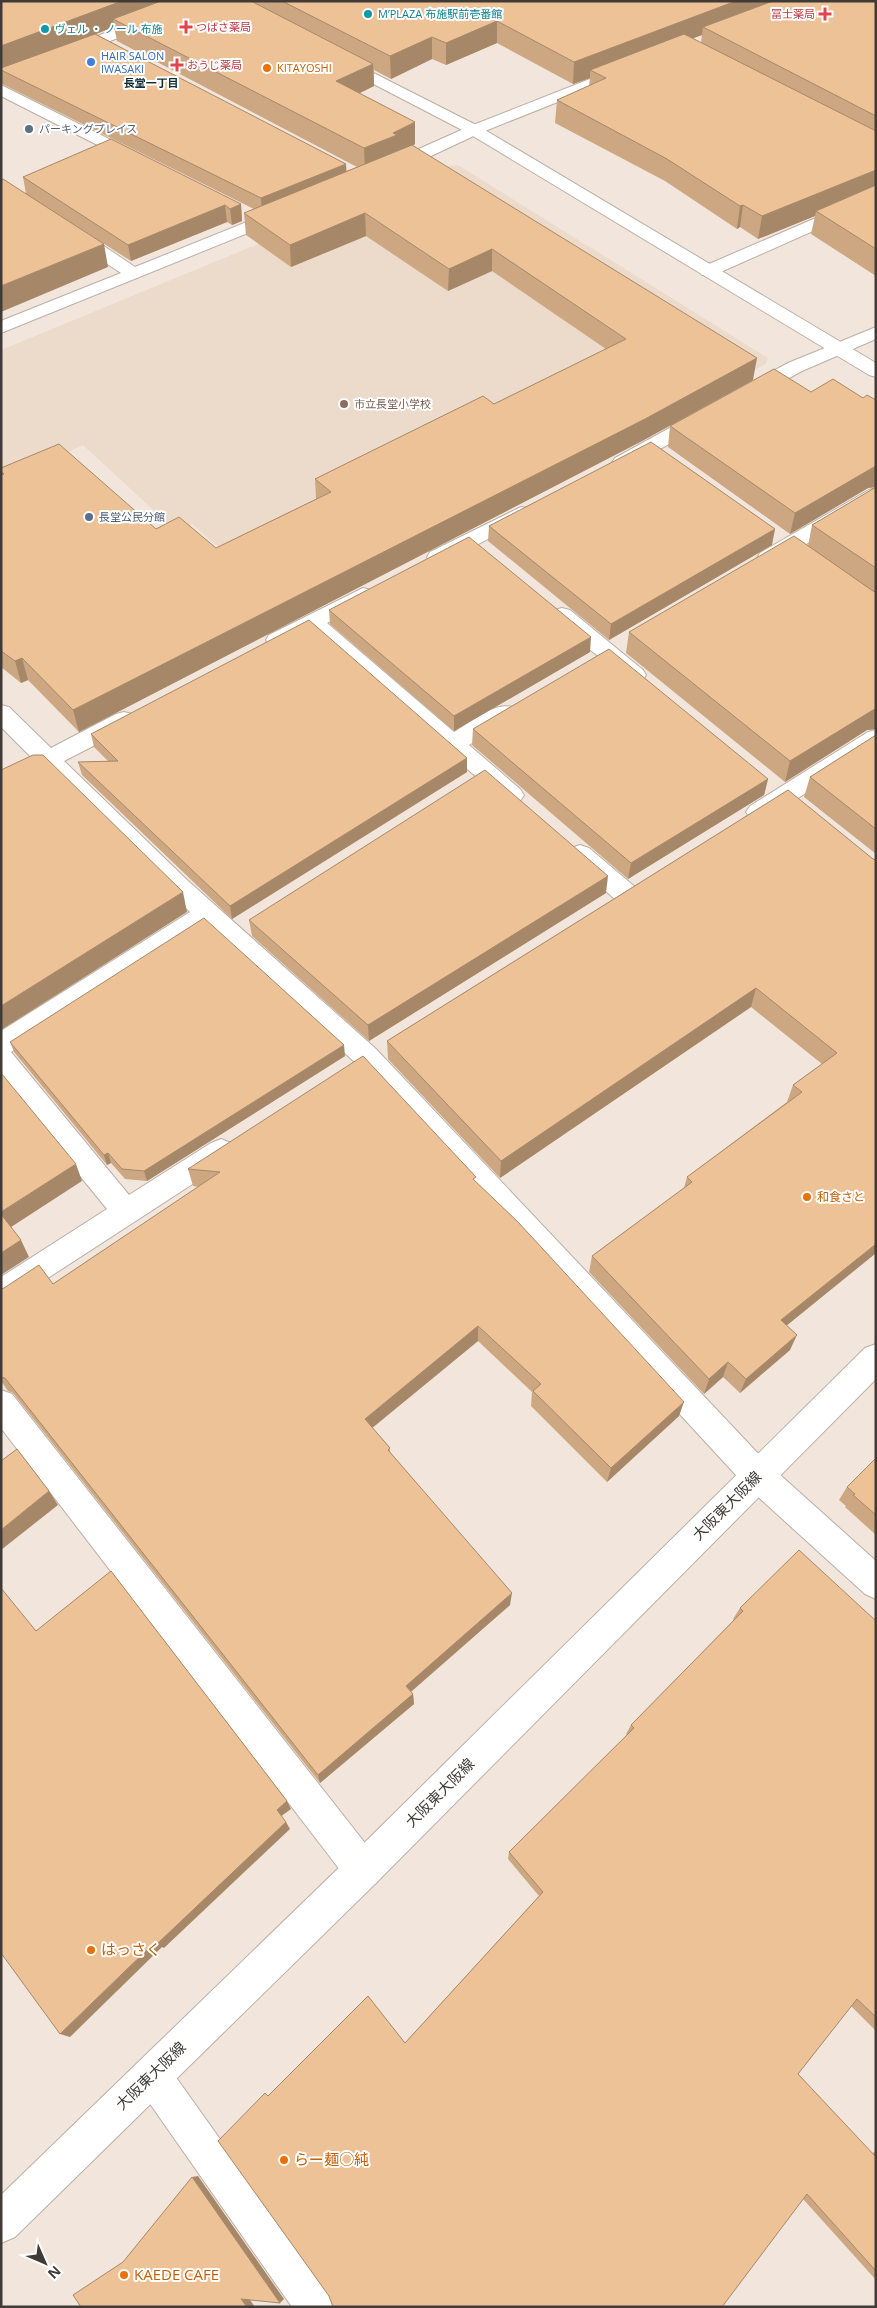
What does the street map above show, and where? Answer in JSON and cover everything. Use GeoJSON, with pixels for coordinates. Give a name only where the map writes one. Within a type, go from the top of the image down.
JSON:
{"type":"FeatureCollection","features":[{"type":"Feature","properties":{"kind":"street"},"geometry":{"type":"LineString","coordinates":[[55,57],[203,1]]}},
{"type":"Feature","properties":{"kind":"street"},"geometry":{"type":"LineString","coordinates":[[100,40],[117,49]]}},
{"type":"Feature","properties":{"kind":"street"},"geometry":{"type":"LineString","coordinates":[[329,55],[474,130],[876,371]]}},
{"type":"Feature","properties":{"kind":"street"},"geometry":{"type":"LineString","coordinates":[[373,176],[474,130],[638,66]]}},
{"type":"Feature","properties":{"kind":"street"},"geometry":{"type":"LineString","coordinates":[[1,90],[148,164]]}},
{"type":"Feature","properties":{"kind":"street"},"geometry":{"type":"LineString","coordinates":[[708,271],[876,198]]}},
{"type":"Feature","properties":{"kind":"street"},"geometry":{"type":"LineString","coordinates":[[1,328],[295,207]]}},
{"type":"Feature","properties":{"kind":"street"},"geometry":{"type":"LineString","coordinates":[[243,213],[261,221]]}},
{"type":"Feature","properties":{"kind":"street"},"geometry":{"type":"LineString","coordinates":[[59,225],[133,273]]}},
{"type":"Feature","properties":{"kind":"street"},"geometry":{"type":"LineString","coordinates":[[607,469],[658,452],[727,405],[795,367],[876,332]]}},
{"type":"Feature","properties":{"kind":"street"},"geometry":{"type":"LineString","coordinates":[[748,569],[876,494]]}},
{"type":"Feature","properties":{"kind":"street"},"geometry":{"type":"LineString","coordinates":[[417,567],[477,546],[538,505]]}},
{"type":"Feature","properties":{"kind":"street"},"geometry":{"type":"LineString","coordinates":[[259,649],[382,586]]}},
{"type":"Feature","properties":{"kind":"street"},"geometry":{"type":"LineString","coordinates":[[546,602],[653,690]]}},
{"type":"Feature","properties":{"kind":"street"},"geometry":{"type":"LineString","coordinates":[[312,622],[453,744],[478,778],[530,811]]}},
{"type":"Feature","properties":{"kind":"street"},"geometry":{"type":"LineString","coordinates":[[453,744],[522,703]]}},
{"type":"Feature","properties":{"kind":"street"},"geometry":{"type":"LineString","coordinates":[[1,784],[144,709]]}},
{"type":"Feature","properties":{"kind":"street"},"geometry":{"type":"LineString","coordinates":[[1,713],[207,914],[239,929],[376,1052],[758,1475],[876,1584]]}},
{"type":"Feature","properties":{"kind":"street"},"geometry":{"type":"LineString","coordinates":[[742,822],[876,738]]}},
{"type":"Feature","properties":{"kind":"street"},"geometry":{"type":"LineString","coordinates":[[567,843],[626,894]]}},
{"type":"Feature","properties":{"kind":"street"},"geometry":{"type":"LineString","coordinates":[[1,1046],[207,914]]}},
{"type":"Feature","properties":{"kind":"street"},"geometry":{"type":"LineString","coordinates":[[342,1073],[376,1052]]}},
{"type":"Feature","properties":{"kind":"street"},"geometry":{"type":"LineString","coordinates":[[1,1059],[126,1212]]}},
{"type":"Feature","properties":{"kind":"street"},"geometry":{"type":"LineString","coordinates":[[1,1293],[243,1137]]}},
{"type":"Feature","properties":{"kind":"street","name":"大阪東大阪線"},"geometry":{"type":"LineString","coordinates":[[1,2223],[363,1870],[876,1358]]}},
{"type":"Feature","properties":{"kind":"street"},"geometry":{"type":"LineString","coordinates":[[1,1404],[363,1870]]}},
{"type":"Feature","properties":{"kind":"street"},"geometry":{"type":"LineString","coordinates":[[152,2075],[316,2307]]}},
{"type":"Feature","properties":{"kind":"shaded area","name":"市立長堂小学校"},"geometry":{"type":"Polygon","coordinates":[[[458,165],[768,358],[766,364],[289,608],[192,524],[176,531],[83,445],[1,484],[1,350],[447,166],[458,165]]]}},
{"type":"Feature","properties":{"kind":"building"},"geometry":{"type":"Polygon","coordinates":[[[1,1],[122,1],[1,46],[1,1]]]}},
{"type":"Feature","properties":{"kind":"building"},"geometry":{"type":"Polygon","coordinates":[[[161,1],[251,1],[373,64],[336,81],[415,122],[393,133],[397,135],[364,148],[113,19],[161,1]]]}},
{"type":"Feature","properties":{"kind":"building"},"geometry":{"type":"Polygon","coordinates":[[[282,1],[736,1],[574,62],[497,21],[446,43],[432,37],[390,56],[282,1]]]}},
{"type":"Feature","properties":{"kind":"building"},"geometry":{"type":"Polygon","coordinates":[[[773,1],[876,1],[876,116],[703,27],[773,1]]]}},
{"type":"Feature","properties":{"kind":"building"},"geometry":{"type":"Polygon","coordinates":[[[95,34],[346,164],[261,198],[1,70],[1,68],[95,34]]]}},
{"type":"Feature","properties":{"kind":"building"},"geometry":{"type":"Polygon","coordinates":[[[684,34],[876,131],[876,170],[762,216],[743,205],[740,206],[667,159],[557,100],[606,78],[590,70],[684,34]]]}},
{"type":"Feature","properties":{"kind":"building"},"geometry":{"type":"Polygon","coordinates":[[[111,139],[241,204],[230,209],[225,205],[128,245],[23,177],[111,139]]]}},
{"type":"Feature","properties":{"kind":"building"},"geometry":{"type":"Polygon","coordinates":[[[412,145],[757,358],[645,419],[73,710],[22,658],[15,661],[1,651],[1,475],[4,474],[1,468],[59,444],[156,529],[179,517],[216,548],[331,492],[315,479],[483,396],[494,404],[626,339],[492,249],[449,269],[365,213],[290,245],[244,213],[412,145]]]}},
{"type":"Feature","properties":{"kind":"building"},"geometry":{"type":"Polygon","coordinates":[[[3,179],[104,244],[1,286],[1,180],[3,179]]]}},
{"type":"Feature","properties":{"kind":"building"},"geometry":{"type":"Polygon","coordinates":[[[876,185],[876,249],[816,211],[876,185]]]}},
{"type":"Feature","properties":{"kind":"building"},"geometry":{"type":"Polygon","coordinates":[[[774,369],[811,392],[833,379],[863,398],[867,395],[876,400],[876,467],[795,513],[670,426],[774,369]]]}},
{"type":"Feature","properties":{"kind":"building"},"geometry":{"type":"Polygon","coordinates":[[[651,442],[775,529],[611,624],[489,526],[651,442]]]}},
{"type":"Feature","properties":{"kind":"building"},"geometry":{"type":"Polygon","coordinates":[[[876,487],[876,568],[812,525],[876,487]]]}},
{"type":"Feature","properties":{"kind":"building"},"geometry":{"type":"Polygon","coordinates":[[[794,536],[876,592],[876,709],[790,761],[629,632],[794,536]]]}},
{"type":"Feature","properties":{"kind":"building"},"geometry":{"type":"Polygon","coordinates":[[[469,537],[591,637],[454,716],[329,610],[469,537]]]}},
{"type":"Feature","properties":{"kind":"building"},"geometry":{"type":"Polygon","coordinates":[[[309,620],[467,758],[230,906],[78,762],[118,761],[91,734],[309,620]]]}},
{"type":"Feature","properties":{"kind":"building"},"geometry":{"type":"Polygon","coordinates":[[[609,649],[768,779],[631,863],[473,729],[609,649]]]}},
{"type":"Feature","properties":{"kind":"building"},"geometry":{"type":"Polygon","coordinates":[[[876,735],[876,829],[810,777],[876,735]]]}},
{"type":"Feature","properties":{"kind":"building"},"geometry":{"type":"Polygon","coordinates":[[[33,755],[43,755],[183,892],[1,1006],[1,770],[33,755]]]}},
{"type":"Feature","properties":{"kind":"building"},"geometry":{"type":"Polygon","coordinates":[[[485,770],[608,876],[368,1025],[249,920],[485,770]]]}},
{"type":"Feature","properties":{"kind":"building"},"geometry":{"type":"Polygon","coordinates":[[[788,790],[876,860],[876,1244],[781,1320],[797,1335],[746,1379],[728,1362],[709,1379],[592,1256],[692,1182],[687,1177],[802,1092],[793,1085],[837,1053],[756,988],[501,1161],[387,1041],[788,790]]]}},
{"type":"Feature","properties":{"kind":"building"},"geometry":{"type":"Polygon","coordinates":[[[204,918],[344,1045],[144,1171],[122,1169],[108,1153],[104,1155],[10,1042],[204,918]]]}},
{"type":"Feature","properties":{"kind":"building"},"geometry":{"type":"Polygon","coordinates":[[[363,1056],[476,1177],[473,1179],[518,1222],[684,1402],[611,1468],[533,1391],[541,1384],[478,1326],[365,1419],[390,1448],[388,1450],[512,1593],[406,1686],[413,1694],[318,1775],[5,1378],[1,1377],[1,1289],[39,1265],[53,1284],[220,1172],[188,1169],[363,1056]]]}},
{"type":"Feature","properties":{"kind":"building"},"geometry":{"type":"Polygon","coordinates":[[[1,1073],[76,1164],[1,1212],[1,1073]]]}},
{"type":"Feature","properties":{"kind":"building"},"geometry":{"type":"Polygon","coordinates":[[[1,1214],[21,1240],[1,1253],[1,1214]]]}},
{"type":"Feature","properties":{"kind":"building"},"geometry":{"type":"Polygon","coordinates":[[[17,1449],[49,1491],[1,1530],[1,1461],[17,1449]]]}},
{"type":"Feature","properties":{"kind":"building"},"geometry":{"type":"Polygon","coordinates":[[[876,1458],[876,1515],[853,1495],[855,1494],[847,1487],[876,1458]]]}},
{"type":"Feature","properties":{"kind":"building"},"geometry":{"type":"Polygon","coordinates":[[[799,1550],[876,1621],[876,2017],[857,1999],[798,2074],[876,2157],[876,2271],[807,2194],[722,2307],[333,2307],[329,2296],[218,2141],[265,2093],[268,2096],[368,1996],[405,2043],[543,1892],[509,1852],[634,1728],[631,1725],[743,1611],[740,1608],[799,1550]]]}},
{"type":"Feature","properties":{"kind":"building"},"geometry":{"type":"Polygon","coordinates":[[[111,1571],[287,1801],[277,1810],[286,1822],[157,1944],[155,1942],[60,2034],[1,1953],[1,1588],[36,1631],[111,1571]]]}},
{"type":"Feature","properties":{"kind":"building"},"geometry":{"type":"Polygon","coordinates":[[[192,2177],[280,2303],[241,2299],[247,2307],[81,2307],[73,2295],[123,2262],[192,2177]]]}},
{"type":"Feature","properties":{"kind":"place","name":"M’PLAZA 布施駅前壱番館"},"geometry":{"type":"Point","coordinates":[368,14]}},
{"type":"Feature","properties":{"kind":"place","name":"冨士薬局"},"geometry":{"type":"Point","coordinates":[825,14]}},
{"type":"Feature","properties":{"kind":"place","name":"つばさ薬局"},"geometry":{"type":"Point","coordinates":[186,27]}},
{"type":"Feature","properties":{"kind":"place","name":"ヴェル ・ ノール 布施"},"geometry":{"type":"Point","coordinates":[45,29]}},
{"type":"Feature","properties":{"kind":"place","name":"HAIR SALON IWASAKI"},"geometry":{"type":"Point","coordinates":[91,62]}},
{"type":"Feature","properties":{"kind":"place","name":"おうじ薬局"},"geometry":{"type":"Point","coordinates":[177,65]}},
{"type":"Feature","properties":{"kind":"place","name":"KITAYOSHI"},"geometry":{"type":"Point","coordinates":[267,68]}},
{"type":"Feature","properties":{"kind":"place","name":"パーキングプレイス"},"geometry":{"type":"Point","coordinates":[29,129]}},
{"type":"Feature","properties":{"kind":"place","name":"市立長堂小学校"},"geometry":{"type":"Point","coordinates":[344,404]}},
{"type":"Feature","properties":{"kind":"place","name":"長堂公民分館"},"geometry":{"type":"Point","coordinates":[89,517]}},
{"type":"Feature","properties":{"kind":"place","name":"和食さと"},"geometry":{"type":"Point","coordinates":[807,1197]}},
{"type":"Feature","properties":{"kind":"place","name":"はっさく"},"geometry":{"type":"Point","coordinates":[91,1950]}},
{"type":"Feature","properties":{"kind":"place","name":"らー麺○純"},"geometry":{"type":"Point","coordinates":[284,2160]}},
{"type":"Feature","properties":{"kind":"place","name":"KAEDE CAFE"},"geometry":{"type":"Point","coordinates":[124,2275]}},
{"type":"Feature","properties":{"kind":"district","name":"長堂一丁目"},"geometry":{"type":"Point","coordinates":[151,83]}}]}
